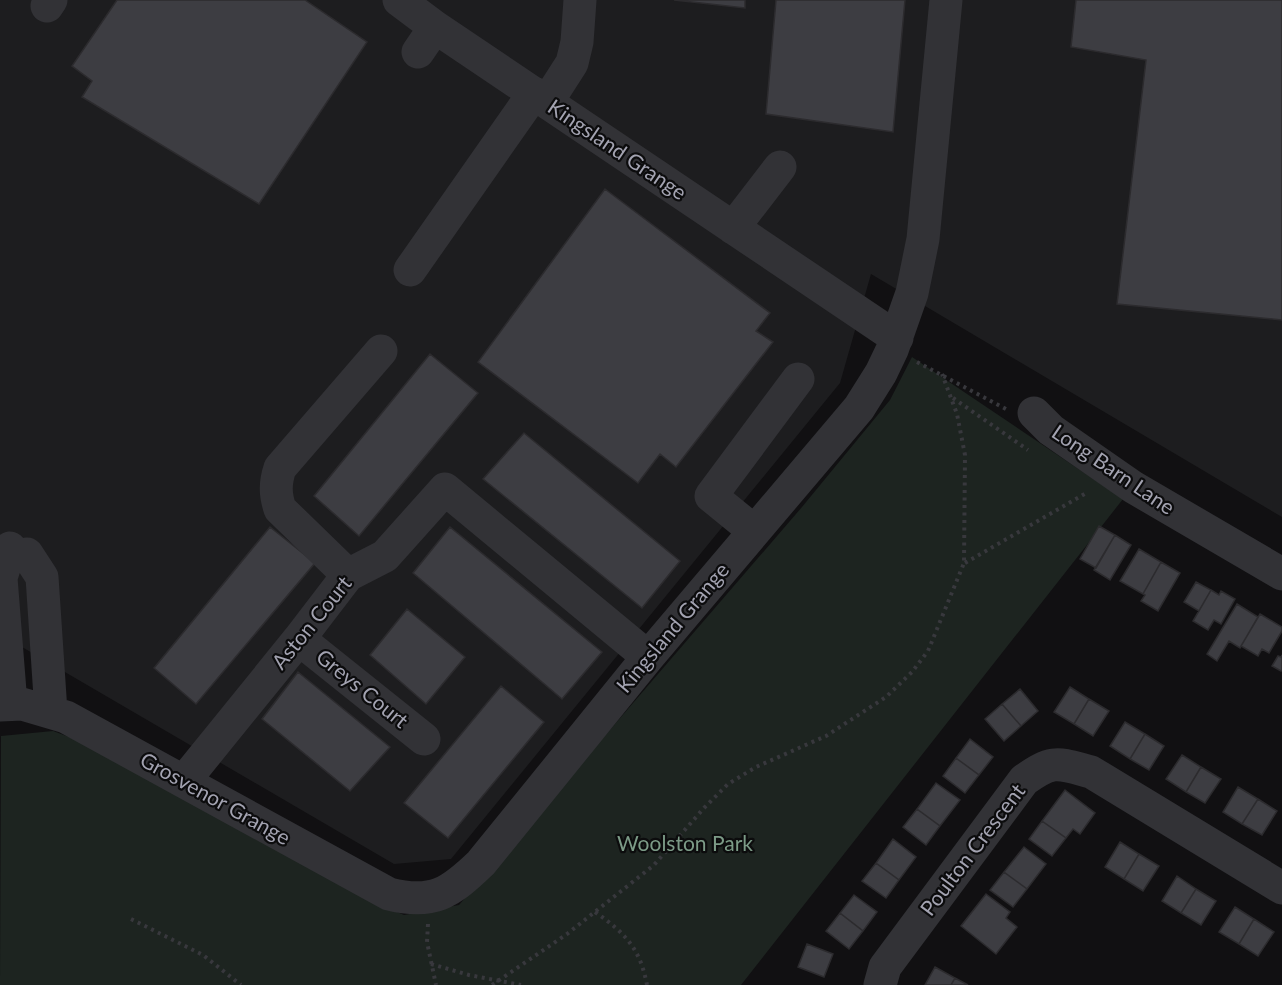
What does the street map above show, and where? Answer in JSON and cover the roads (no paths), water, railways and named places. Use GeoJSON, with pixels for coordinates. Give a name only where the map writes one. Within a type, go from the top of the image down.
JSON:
{"type":"FeatureCollection","features":[{"type":"Feature","properties":{"kind":"street","name":"Kingsland Grange"},"geometry":{"type":"LineString","coordinates":[[399,0],[426,40],[541,98],[897,338]]}},
{"type":"Feature","properties":{"kind":"street"},"geometry":{"type":"LineString","coordinates":[[410,270],[541,98],[572,63],[577,42],[580,0]]}},
{"type":"Feature","properties":{"kind":"street","name":"Kingsland Grange"},"geometry":{"type":"LineString","coordinates":[[429,898],[444,893],[462,882],[481,863],[648,657],[859,408],[881,373],[897,338],[912,292],[923,239],[946,0]]}},
{"type":"Feature","properties":{"kind":"street"},"geometry":{"type":"LineString","coordinates":[[733,228],[780,166]]}},
{"type":"Feature","properties":{"kind":"street"},"geometry":{"type":"LineString","coordinates":[[348,575],[280,509],[275,495],[276,479],[280,468],[381,351]]}},
{"type":"Feature","properties":{"kind":"street"},"geometry":{"type":"LineString","coordinates":[[754,531],[711,496],[798,379]]}},
{"type":"Feature","properties":{"kind":"street","name":"Long Barn Lane"},"geometry":{"type":"LineString","coordinates":[[1034,413],[1050,430],[1133,487],[1282,574]]}},
{"type":"Feature","properties":{"kind":"street","name":"Aston Court"},"geometry":{"type":"LineString","coordinates":[[183,781],[348,575],[385,556],[445,489],[648,657]]}},
{"type":"Feature","properties":{"kind":"street"},"geometry":{"type":"LineString","coordinates":[[5,705],[1,578],[19,551],[42,577],[51,712]]}},
{"type":"Feature","properties":{"kind":"street","name":"Greys Court"},"geometry":{"type":"LineString","coordinates":[[299,639],[424,739]]}},
{"type":"Feature","properties":{"kind":"street","name":"Grosvenor Grange"},"geometry":{"type":"LineString","coordinates":[[5,705],[22,704],[66,717],[389,894],[408,899],[429,898]]}},
{"type":"Feature","properties":{"kind":"street","name":"Poulton Crescent"},"geometry":{"type":"LineString","coordinates":[[880,985],[885,967],[1024,780],[1042,768],[1056,763],[1091,772],[1282,888]]}},
{"type":"Feature","properties":{"kind":"park label","name":"Woolston Park"},"geometry":{"type":"Point","coordinates":[685,844]}}]}
